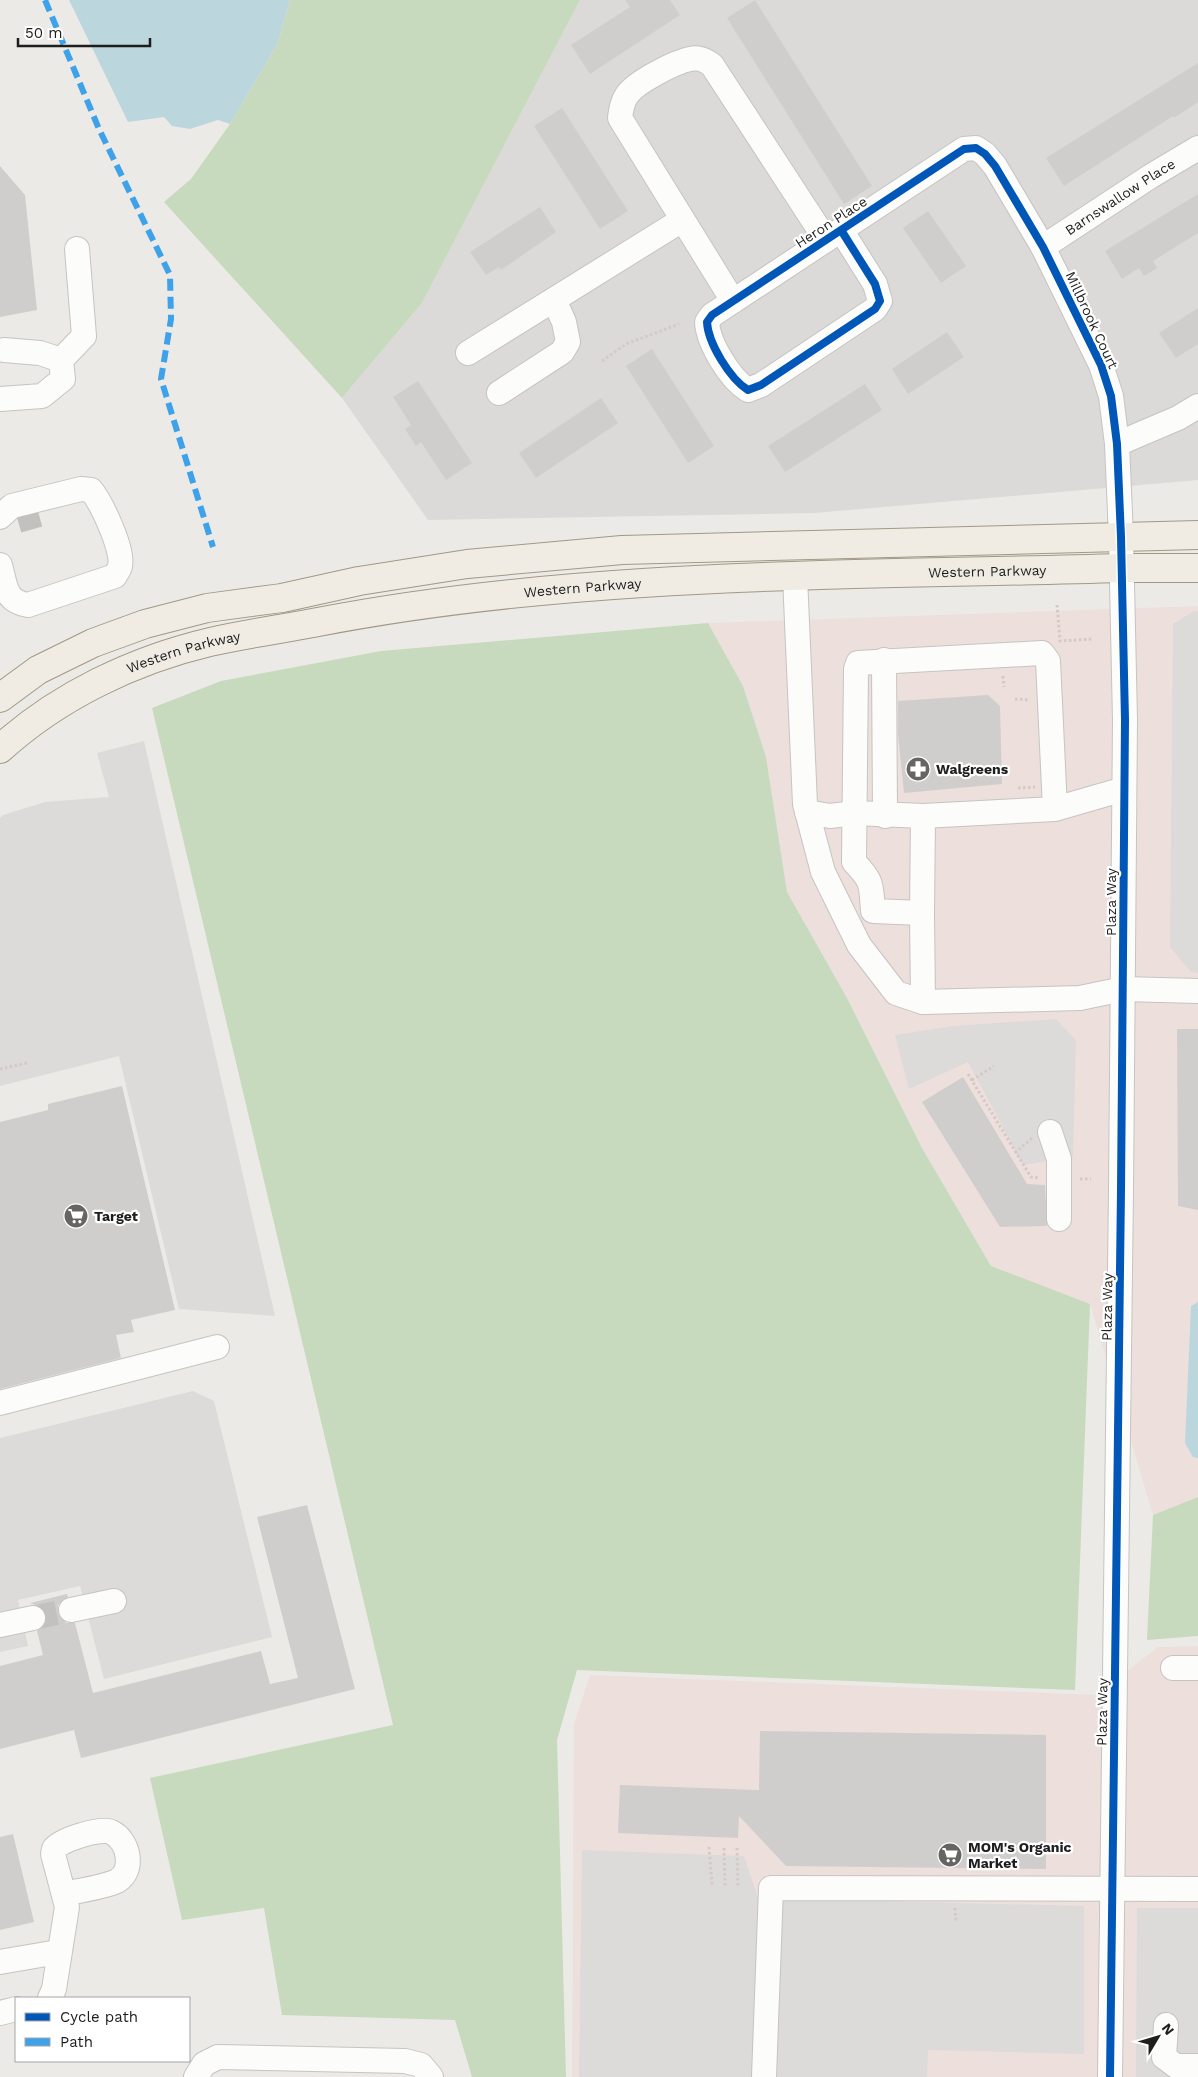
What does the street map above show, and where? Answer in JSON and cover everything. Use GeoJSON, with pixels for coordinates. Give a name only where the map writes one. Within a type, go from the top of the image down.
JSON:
{"type":"FeatureCollection","features":[{"type":"Feature","properties":{"kind":"main road"},"geometry":{"type":"LineString","coordinates":[[2,691],[38,670],[93,643],[145,624],[207,608],[282,598],[359,581],[467,564],[622,550],[1198,535]]}},
{"type":"Feature","properties":{"kind":"main road","name":"Western Parkway"},"geometry":{"type":"LineString","coordinates":[[0,749],[30,722],[58,704],[96,684],[168,655],[209,642],[358,614],[462,598],[647,581],[1122,568],[1198,568]]}},
{"type":"Feature","properties":{"kind":"street"},"geometry":{"type":"LineString","coordinates":[[733,301],[620,118],[623,104],[632,89],[668,67],[691,58],[704,59],[712,65],[833,235]]}},
{"type":"Feature","properties":{"kind":"street","name":"Millbrook Court"},"geometry":{"type":"LineString","coordinates":[[964,149],[976,148],[985,154],[995,166],[1043,247],[1101,365],[1111,396],[1117,444],[1122,537]]}},
{"type":"Feature","properties":{"kind":"street","name":"Barnswallow Place"},"geometry":{"type":"LineString","coordinates":[[1043,247],[1151,176],[1198,148]]}},
{"type":"Feature","properties":{"kind":"street","name":"Heron Place"},"geometry":{"type":"LineString","coordinates":[[833,235],[875,284],[880,301],[875,309],[761,385],[748,390],[738,383],[708,335],[707,322],[712,315],[833,235],[964,149]]}},
{"type":"Feature","properties":{"kind":"street"},"geometry":{"type":"LineString","coordinates":[[468,353],[682,220]]}},
{"type":"Feature","properties":{"kind":"street"},"geometry":{"type":"LineString","coordinates":[[0,399],[42,396],[63,379],[61,360],[84,336],[77,249]]}},
{"type":"Feature","properties":{"kind":"street"},"geometry":{"type":"LineString","coordinates":[[499,393],[562,352],[568,342],[567,332],[554,300]]}},
{"type":"Feature","properties":{"kind":"street"},"geometry":{"type":"LineString","coordinates":[[4,350],[40,353],[61,360]]}},
{"type":"Feature","properties":{"kind":"street"},"geometry":{"type":"LineString","coordinates":[[1117,444],[1178,418],[1198,406]]}},
{"type":"Feature","properties":{"kind":"street"},"geometry":{"type":"LineString","coordinates":[[0,565],[9,596],[16,603],[28,605],[115,576],[120,565],[120,553],[99,500],[91,490],[81,489],[12,506],[14,521],[89,498],[99,500]]}},
{"type":"Feature","properties":{"kind":"street","name":"Plaza Way"},"geometry":{"type":"LineString","coordinates":[[1110,2077],[1123,989],[1122,537]]}},
{"type":"Feature","properties":{"kind":"street"},"geometry":{"type":"LineString","coordinates":[[795,577],[808,812],[823,872],[859,945],[896,993],[923,1002],[1080,998],[1123,989],[1198,991]]}},
{"type":"Feature","properties":{"kind":"street"},"geometry":{"type":"LineString","coordinates":[[854,862],[856,669],[860,662],[1034,653],[1046,656],[1048,661],[1054,809]]}},
{"type":"Feature","properties":{"kind":"street"},"geometry":{"type":"LineString","coordinates":[[884,660],[885,816]]}},
{"type":"Feature","properties":{"kind":"street"},"geometry":{"type":"LineString","coordinates":[[808,812],[830,816],[854,813],[885,816],[923,816],[1054,809],[1124,789]]}},
{"type":"Feature","properties":{"kind":"street"},"geometry":{"type":"LineString","coordinates":[[923,816],[923,1002]]}},
{"type":"Feature","properties":{"kind":"street"},"geometry":{"type":"LineString","coordinates":[[823,872],[854,862]]}},
{"type":"Feature","properties":{"kind":"street"},"geometry":{"type":"LineString","coordinates":[[854,862],[864,870],[870,881],[873,911]]}},
{"type":"Feature","properties":{"kind":"street"},"geometry":{"type":"LineString","coordinates":[[849,924],[873,911],[922,913]]}},
{"type":"Feature","properties":{"kind":"street"},"geometry":{"type":"LineString","coordinates":[[1042,1134],[1060,1159],[1059,1220]]}},
{"type":"Feature","properties":{"kind":"street"},"geometry":{"type":"LineString","coordinates":[[0,1403],[217,1347]]}},
{"type":"Feature","properties":{"kind":"street"},"geometry":{"type":"LineString","coordinates":[[71,1610],[114,1601]]}},
{"type":"Feature","properties":{"kind":"street"},"geometry":{"type":"LineString","coordinates":[[0,1625],[33,1618]]}},
{"type":"Feature","properties":{"kind":"street"},"geometry":{"type":"LineString","coordinates":[[1173,1668],[1198,1668]]}},
{"type":"Feature","properties":{"kind":"street"},"geometry":{"type":"LineString","coordinates":[[764,2077],[771,1888],[1198,1889]]}},
{"type":"Feature","properties":{"kind":"street"},"geometry":{"type":"LineString","coordinates":[[50,1997],[54,1989],[58,1952],[67,1907],[64,1894]]}},
{"type":"Feature","properties":{"kind":"street"},"geometry":{"type":"LineString","coordinates":[[0,1962],[58,1952]]}},
{"type":"Feature","properties":{"kind":"street"},"geometry":{"type":"LineString","coordinates":[[0,2013],[15,2009]]}},
{"type":"Feature","properties":{"kind":"street"},"geometry":{"type":"LineString","coordinates":[[1166,2025],[1164,2057],[1176,2066],[1198,2066]]}},
{"type":"Feature","properties":{"kind":"street"},"geometry":{"type":"LineString","coordinates":[[196,2077],[204,2064],[218,2057],[306,2068],[356,2068],[414,2062],[421,2065],[431,2077]]}},
{"type":"Feature","properties":{"kind":"path"},"geometry":{"type":"LineString","coordinates":[[602,361],[626,344],[679,324]]}},
{"type":"Feature","properties":{"kind":"path"},"geometry":{"type":"LineString","coordinates":[[1057,605],[1060,641],[1093,639]]}},
{"type":"Feature","properties":{"kind":"path"},"geometry":{"type":"LineString","coordinates":[[0,1069],[26,1063]]}},
{"type":"Feature","properties":{"kind":"path"},"geometry":{"type":"LineString","coordinates":[[972,1080],[994,1066]]}},
{"type":"Feature","properties":{"kind":"path"},"geometry":{"type":"LineString","coordinates":[[968,1074],[1031,1177],[1047,1179]]}},
{"type":"Feature","properties":{"kind":"path"},"geometry":{"type":"LineString","coordinates":[[1015,1153],[1042,1134]]}},
{"type":"Feature","properties":{"kind":"path"},"geometry":{"type":"LineString","coordinates":[[709,1847],[712,1885]]}},
{"type":"Feature","properties":{"kind":"path"},"geometry":{"type":"LineString","coordinates":[[724,1848],[725,1886]]}},
{"type":"Feature","properties":{"kind":"path"},"geometry":{"type":"LineString","coordinates":[[737,1848],[738,1887]]}},
{"type":"Feature","properties":{"kind":"shaded area"},"geometry":{"type":"Polygon","coordinates":[[[580,0],[1198,0],[1198,480],[814,513],[428,520],[342,398],[422,303],[580,0]]]}},
{"type":"Feature","properties":{"kind":"shaded area"},"geometry":{"type":"Polygon","coordinates":[[[1198,606],[1198,1497],[1153,1515],[1090,1304],[991,1266],[922,1148],[847,998],[787,892],[766,757],[743,686],[708,623],[1198,606]]]}},
{"type":"Feature","properties":{"kind":"shaded area"},"geometry":{"type":"Polygon","coordinates":[[[1194,611],[1198,611],[1198,973],[1191,972],[1170,947],[1173,624],[1194,611]]]}},
{"type":"Feature","properties":{"kind":"shaded area"},"geometry":{"type":"Polygon","coordinates":[[[144,741],[275,1316],[179,1309],[119,1056],[0,1086],[0,818],[3,815],[45,802],[109,797],[97,753],[144,741]]]}},
{"type":"Feature","properties":{"kind":"shaded area"},"geometry":{"type":"Polygon","coordinates":[[[1056,1019],[1076,1040],[1073,1157],[1023,1165],[968,1062],[909,1089],[895,1035],[954,1026],[1056,1019]]]}},
{"type":"Feature","properties":{"kind":"shaded area"},"geometry":{"type":"Polygon","coordinates":[[[193,1391],[214,1401],[272,1637],[104,1679],[80,1586],[18,1600],[28,1646],[0,1652],[0,1438],[193,1391]]]}},
{"type":"Feature","properties":{"kind":"shaded area"},"geometry":{"type":"Polygon","coordinates":[[[1198,1646],[1198,2077],[572,2077],[574,1724],[590,1675],[1096,1695],[1158,1647],[1198,1646]]]}},
{"type":"Feature","properties":{"kind":"shaded area"},"geometry":{"type":"Polygon","coordinates":[[[582,1850],[744,1856],[758,1898],[1084,1906],[1084,2054],[928,2050],[927,2077],[579,2077],[582,1850]]]}},
{"type":"Feature","properties":{"kind":"shaded area"},"geometry":{"type":"Polygon","coordinates":[[[1137,1908],[1198,1908],[1198,2077],[1136,2077],[1137,1908]]]}},
{"type":"Feature","properties":{"kind":"green space"},"geometry":{"type":"Polygon","coordinates":[[[290,0],[580,0],[422,303],[342,398],[164,202],[191,179],[230,124],[277,45],[290,0]]]}},
{"type":"Feature","properties":{"kind":"green space"},"geometry":{"type":"Polygon","coordinates":[[[708,623],[743,686],[766,757],[787,892],[847,998],[922,1148],[991,1266],[1090,1304],[1075,1690],[577,1670],[557,1740],[566,2077],[472,2077],[455,2020],[282,2015],[264,1908],[182,1920],[150,1778],[393,1725],[152,708],[221,681],[381,651],[708,623]]]}},
{"type":"Feature","properties":{"kind":"green space"},"geometry":{"type":"Polygon","coordinates":[[[1198,1497],[1198,1636],[1147,1640],[1153,1515],[1198,1497]]]}},
{"type":"Feature","properties":{"kind":"water"},"geometry":{"type":"Polygon","coordinates":[[[69,0],[290,0],[277,45],[230,124],[218,120],[190,129],[172,126],[164,117],[128,122],[69,0]]]}},
{"type":"Feature","properties":{"kind":"water"},"geometry":{"type":"Polygon","coordinates":[[[1198,1302],[1198,1458],[1193,1457],[1185,1443],[1191,1306],[1198,1302]]]}},
{"type":"Feature","properties":{"kind":"building"},"geometry":{"type":"Polygon","coordinates":[[[625,0],[670,0],[680,15],[590,74],[571,45],[630,7],[625,0]]]}},
{"type":"Feature","properties":{"kind":"building"},"geometry":{"type":"Polygon","coordinates":[[[755,0],[872,186],[844,204],[727,18],[755,0]]]}},
{"type":"Feature","properties":{"kind":"building"},"geometry":{"type":"Polygon","coordinates":[[[1198,63],[1198,102],[1064,186],[1046,158],[1198,63]]]}},
{"type":"Feature","properties":{"kind":"building"},"geometry":{"type":"Polygon","coordinates":[[[562,108],[628,211],[600,229],[534,126],[562,108]]]}},
{"type":"Feature","properties":{"kind":"building"},"geometry":{"type":"Polygon","coordinates":[[[0,166],[25,195],[37,310],[0,317],[0,166]]]}},
{"type":"Feature","properties":{"kind":"building"},"geometry":{"type":"Polygon","coordinates":[[[1198,194],[1198,233],[1153,261],[1157,268],[1144,276],[1139,268],[1122,279],[1105,251],[1198,194]]]}},
{"type":"Feature","properties":{"kind":"building"},"geometry":{"type":"Polygon","coordinates":[[[540,207],[556,232],[501,270],[499,267],[486,275],[470,252],[540,207]]]}},
{"type":"Feature","properties":{"kind":"building"},"geometry":{"type":"Polygon","coordinates":[[[928,211],[966,266],[941,283],[903,228],[928,211]]]}},
{"type":"Feature","properties":{"kind":"building"},"geometry":{"type":"Polygon","coordinates":[[[1198,308],[1198,344],[1176,358],[1159,333],[1198,308]]]}},
{"type":"Feature","properties":{"kind":"building"},"geometry":{"type":"Polygon","coordinates":[[[947,332],[964,357],[908,394],[892,369],[947,332]]]}},
{"type":"Feature","properties":{"kind":"building"},"geometry":{"type":"Polygon","coordinates":[[[652,349],[714,446],[688,463],[626,366],[652,349]]]}},
{"type":"Feature","properties":{"kind":"building"},"geometry":{"type":"Polygon","coordinates":[[[418,381],[472,463],[446,480],[421,442],[416,446],[405,429],[411,425],[393,397],[418,381]]]}},
{"type":"Feature","properties":{"kind":"building"},"geometry":{"type":"Polygon","coordinates":[[[865,384],[882,410],[785,472],[768,446],[865,384]]]}},
{"type":"Feature","properties":{"kind":"building"},"geometry":{"type":"Polygon","coordinates":[[[601,398],[618,423],[536,478],[519,453],[601,398]]]}},
{"type":"Feature","properties":{"kind":"building","name":"Walgreens"},"geometry":{"type":"Polygon","coordinates":[[[988,695],[1000,706],[1002,784],[904,793],[898,734],[898,701],[988,695]]]}},
{"type":"Feature","properties":{"kind":"building"},"geometry":{"type":"Polygon","coordinates":[[[1177,1029],[1198,1029],[1198,1210],[1178,1206],[1177,1029]]]}},
{"type":"Feature","properties":{"kind":"building"},"geometry":{"type":"Polygon","coordinates":[[[963,1077],[1027,1184],[1045,1185],[1047,1226],[1000,1227],[922,1102],[963,1077]]]}},
{"type":"Feature","properties":{"kind":"building","name":"Target"},"geometry":{"type":"Polygon","coordinates":[[[122,1086],[175,1310],[131,1320],[134,1332],[116,1335],[121,1358],[0,1389],[0,1122],[48,1110],[48,1104],[122,1086]]]}},
{"type":"Feature","properties":{"kind":"building"},"geometry":{"type":"Polygon","coordinates":[[[307,1505],[355,1689],[81,1758],[74,1730],[0,1749],[0,1666],[43,1655],[37,1631],[46,1623],[46,1615],[43,1608],[30,1603],[67,1594],[68,1597],[58,1605],[58,1613],[66,1623],[75,1623],[93,1693],[261,1651],[270,1684],[298,1678],[257,1517],[307,1505]]]}},
{"type":"Feature","properties":{"kind":"building"},"geometry":{"type":"Polygon","coordinates":[[[760,1731],[1046,1735],[1046,1869],[786,1866],[739,1816],[738,1838],[618,1833],[620,1785],[759,1790],[760,1731]]]}},
{"type":"Feature","properties":{"kind":"building"},"geometry":{"type":"Polygon","coordinates":[[[13,1834],[34,1922],[0,1930],[0,1837],[13,1834]]]}},
{"type":"Feature","properties":{"kind":"tunnel"},"geometry":{"type":"LineString","coordinates":[[18,521],[39,515]]}},
{"type":"Feature","properties":{"kind":"tunnel"},"geometry":{"type":"LineString","coordinates":[[33,1618],[71,1610]]}},
{"type":"Feature","properties":{"kind":"marked path"},"geometry":{"type":"LineString","coordinates":[[45,0],[99,129],[170,275],[171,319],[161,379],[213,547]]}},
{"type":"Feature","properties":{"kind":"cycle path"},"geometry":{"type":"LineString","coordinates":[[841,230],[875,284],[880,301],[875,309],[761,385],[748,390],[727,369],[711,340],[707,322],[712,315],[964,149],[976,148],[985,154],[995,166],[1043,247],[1101,365],[1111,396],[1117,444],[1125,720],[1110,2077]]}},
{"type":"Feature","properties":{"kind":"place","name":"Walgreens"},"geometry":{"type":"Point","coordinates":[918,769]}},
{"type":"Feature","properties":{"kind":"place","name":"Target"},"geometry":{"type":"Point","coordinates":[76,1216]}},
{"type":"Feature","properties":{"kind":"place","name":"MOM's Organic Market"},"geometry":{"type":"Point","coordinates":[950,1855]}}]}
